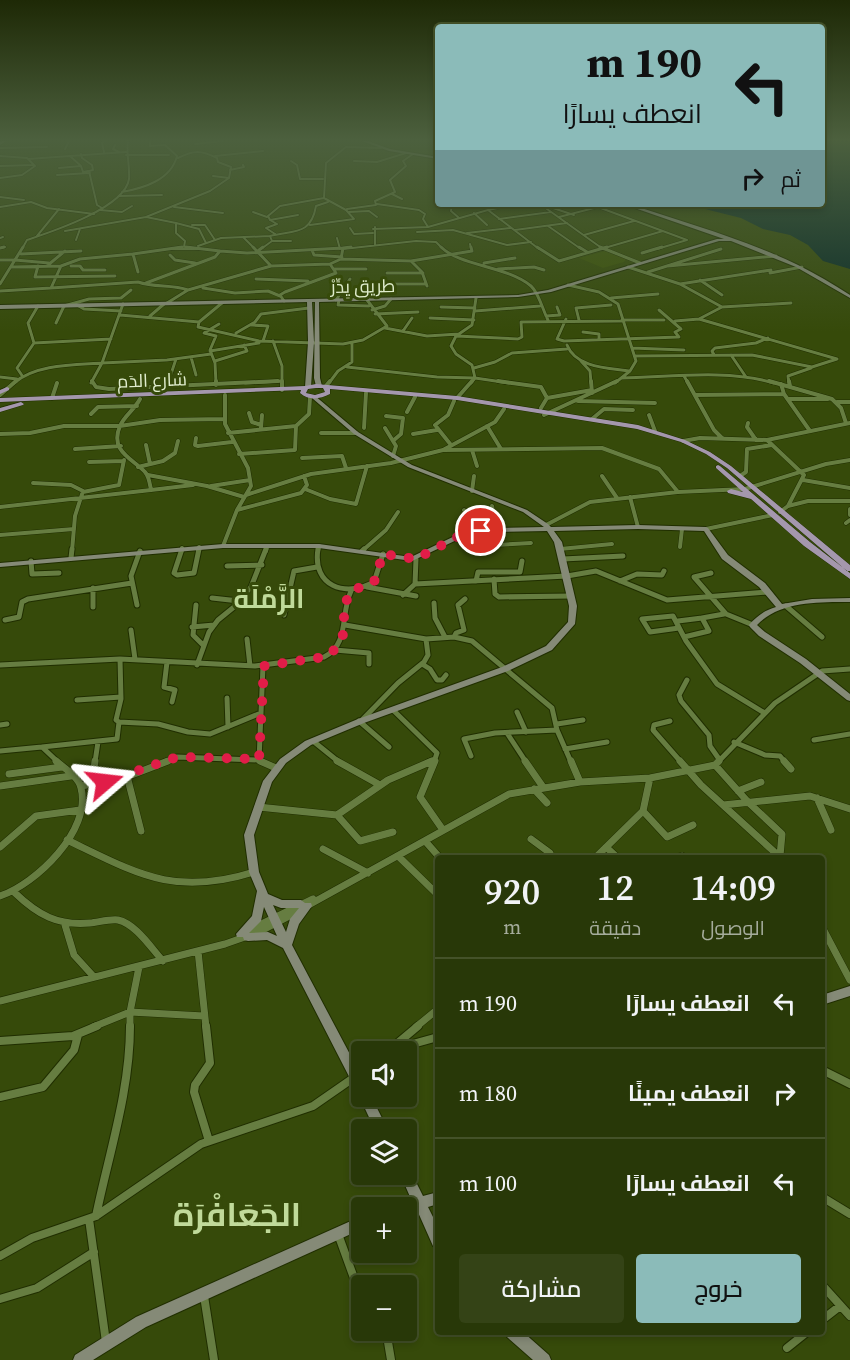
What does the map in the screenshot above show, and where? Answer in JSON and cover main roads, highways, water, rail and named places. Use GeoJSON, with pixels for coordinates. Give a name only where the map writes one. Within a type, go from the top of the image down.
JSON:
{"type":"FeatureCollection","features":[{"type":"Feature","properties":{"kind":"main road"},"geometry":{"type":"LineString","coordinates":[[4,390],[19,400]]}},
{"type":"Feature","properties":{"kind":"main road","name":"شارع الدَم"},"geometry":{"type":"LineString","coordinates":[[0,402],[282,390],[308,393]]}},
{"type":"Feature","properties":{"kind":"main road"},"geometry":{"type":"LineString","coordinates":[[308,393],[324,390],[399,392],[530,409],[616,426],[669,441],[704,457],[737,477]]}},
{"type":"Feature","properties":{"kind":"main road"},"geometry":{"type":"LineString","coordinates":[[308,393],[324,390],[455,400],[504,409],[583,417],[655,431],[708,453],[850,577]]}},
{"type":"Feature","properties":{"kind":"main road","name":"شارع الدَم"},"geometry":{"type":"LineString","coordinates":[[0,402],[28,403],[308,393]]}},
{"type":"Feature","properties":{"kind":"main road"},"geometry":{"type":"LineString","coordinates":[[0,410],[28,403]]}},
{"type":"Feature","properties":{"kind":"main road"},"geometry":{"type":"LineString","coordinates":[[548,413],[566,406],[583,417]]}},
{"type":"Feature","properties":{"kind":"main road"},"geometry":{"type":"LineString","coordinates":[[737,477],[727,490],[754,498],[850,569]]}},
{"type":"Feature","properties":{"kind":"main road"},"geometry":{"type":"LineString","coordinates":[[747,487],[754,498]]}},
{"type":"Feature","properties":{"kind":"water"},"geometry":{"type":"Polygon","coordinates":[[[825,204],[850,204],[850,269],[823,261],[808,245],[790,235],[763,229],[741,218],[697,207],[825,207],[825,204]]]}},
{"type":"Feature","properties":{"kind":"district","name":"الرَّمْلَة"},"geometry":{"type":"Point","coordinates":[269,598]}},
{"type":"Feature","properties":{"kind":"district","name":"الجَعَافْرَة"},"geometry":{"type":"Point","coordinates":[237,1214]}}]}
